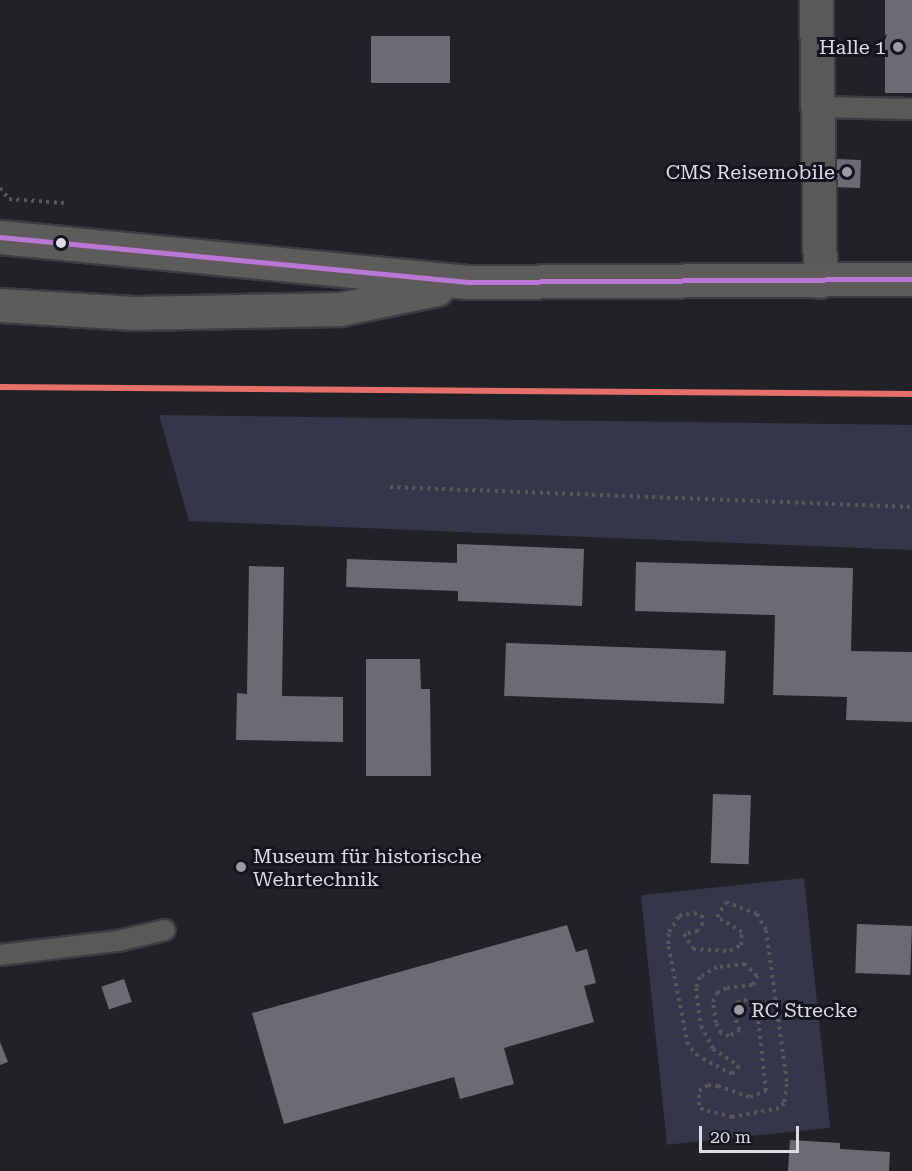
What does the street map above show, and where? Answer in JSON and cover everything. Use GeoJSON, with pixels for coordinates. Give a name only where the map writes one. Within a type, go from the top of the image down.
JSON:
{"type":"FeatureCollection","features":[{"type":"Feature","properties":{"kind":"main road"},"geometry":{"type":"LineString","coordinates":[[6,222],[468,282],[912,279]]}},
{"type":"Feature","properties":{"kind":"main road"},"geometry":{"type":"LineString","coordinates":[[0,305],[134,313],[340,309],[468,282]]}},
{"type":"Feature","properties":{"kind":"street"},"geometry":{"type":"LineString","coordinates":[[816,0],[815,107],[820,281]]}},
{"type":"Feature","properties":{"kind":"lane"},"geometry":{"type":"LineString","coordinates":[[815,107],[912,109]]}},
{"type":"Feature","properties":{"kind":"lane"},"geometry":{"type":"LineString","coordinates":[[0,955],[118,941],[165,930]]}},
{"type":"Feature","properties":{"kind":"path"},"geometry":{"type":"LineString","coordinates":[[0,188],[9,199],[64,203]]}},
{"type":"Feature","properties":{"kind":"path"},"geometry":{"type":"LineString","coordinates":[[6,222],[9,199]]}},
{"type":"Feature","properties":{"kind":"path"},"geometry":{"type":"LineString","coordinates":[[390,487],[912,507]]}},
{"type":"Feature","properties":{"kind":"path"},"geometry":{"type":"LineString","coordinates":[[726,902],[757,914],[766,930],[787,1084],[784,1103],[779,1108],[732,1117],[709,1114],[699,1105],[699,1091],[708,1085],[758,1096],[766,1091],[767,1083],[758,1009],[753,1003],[742,999],[735,1004],[733,1013],[740,1030],[736,1035],[721,1033],[712,1013],[717,993],[756,982],[757,976],[745,964],[708,970],[696,988],[696,1006],[705,1037],[713,1048],[739,1066],[738,1071],[732,1074],[716,1067],[688,1045],[674,991],[669,932],[679,916],[702,915],[698,931],[684,934],[686,942],[693,949],[718,950],[730,951],[742,939],[742,932],[717,917],[726,902]]}},
{"type":"Feature","properties":{"kind":"shaded area"},"geometry":{"type":"Polygon","coordinates":[[[159,415],[912,425],[912,550],[189,521],[159,415]]]}},
{"type":"Feature","properties":{"kind":"shaded area","name":"RC Strecke"},"geometry":{"type":"Polygon","coordinates":[[[804,878],[830,1128],[667,1145],[641,895],[804,878]]]}},
{"type":"Feature","properties":{"kind":"building","name":"Halle 1"},"geometry":{"type":"Polygon","coordinates":[[[885,0],[912,0],[912,93],[885,93],[885,0]]]}},
{"type":"Feature","properties":{"kind":"building"},"geometry":{"type":"Polygon","coordinates":[[[371,36],[450,36],[450,83],[371,83],[371,36]]]}},
{"type":"Feature","properties":{"kind":"building"},"geometry":{"type":"Polygon","coordinates":[[[834,159],[861,160],[860,188],[833,187],[834,159]]]}},
{"type":"Feature","properties":{"kind":"building"},"geometry":{"type":"Polygon","coordinates":[[[457,544],[584,549],[582,606],[458,601],[458,591],[346,587],[347,559],[457,563],[457,544]]]}},
{"type":"Feature","properties":{"kind":"building"},"geometry":{"type":"Polygon","coordinates":[[[636,562],[853,568],[851,651],[912,652],[912,722],[846,720],[847,697],[773,695],[775,615],[635,611],[636,562]]]}},
{"type":"Feature","properties":{"kind":"building"},"geometry":{"type":"Polygon","coordinates":[[[249,566],[284,567],[282,696],[343,697],[343,742],[236,740],[237,693],[247,694],[249,566]]]}},
{"type":"Feature","properties":{"kind":"building"},"geometry":{"type":"Polygon","coordinates":[[[506,643],[726,651],[724,704],[504,696],[506,643]]]}},
{"type":"Feature","properties":{"kind":"building"},"geometry":{"type":"Polygon","coordinates":[[[366,659],[420,659],[421,689],[430,689],[431,776],[366,776],[366,659]]]}},
{"type":"Feature","properties":{"kind":"building"},"geometry":{"type":"Polygon","coordinates":[[[713,794],[751,795],[749,864],[711,863],[713,794]]]}},
{"type":"Feature","properties":{"kind":"building"},"geometry":{"type":"Polygon","coordinates":[[[857,924],[912,926],[910,975],[855,973],[857,924]]]}},
{"type":"Feature","properties":{"kind":"building"},"geometry":{"type":"Polygon","coordinates":[[[567,925],[576,952],[587,949],[596,983],[584,986],[594,1022],[504,1048],[514,1084],[460,1099],[454,1077],[284,1124],[252,1013],[567,925]]]}},
{"type":"Feature","properties":{"kind":"building"},"geometry":{"type":"Polygon","coordinates":[[[124,979],[132,1002],[109,1010],[101,987],[124,979]]]}},
{"type":"Feature","properties":{"kind":"building"},"geometry":{"type":"Polygon","coordinates":[[[0,1042],[8,1062],[0,1065],[0,1042]]]}},
{"type":"Feature","properties":{"kind":"building"},"geometry":{"type":"Polygon","coordinates":[[[790,1140],[840,1143],[840,1149],[890,1152],[889,1171],[788,1171],[790,1140]]]}},
{"type":"Feature","properties":{"kind":"transit line"},"geometry":{"type":"LineString","coordinates":[[0,237],[468,282],[912,279]]}},
{"type":"Feature","properties":{"kind":"transit line"},"geometry":{"type":"LineString","coordinates":[[0,387],[912,394]]}},
{"type":"Feature","properties":{"kind":"place","name":"Halle 1"},"geometry":{"type":"Point","coordinates":[898,47]}},
{"type":"Feature","properties":{"kind":"place","name":"CMS Reisemobile"},"geometry":{"type":"Point","coordinates":[847,172]}},
{"type":"Feature","properties":{"kind":"place","name":"Museum für historische Wehrtechnik"},"geometry":{"type":"Point","coordinates":[241,867]}},
{"type":"Feature","properties":{"kind":"place","name":"RC Strecke"},"geometry":{"type":"Point","coordinates":[739,1010]}}]}
